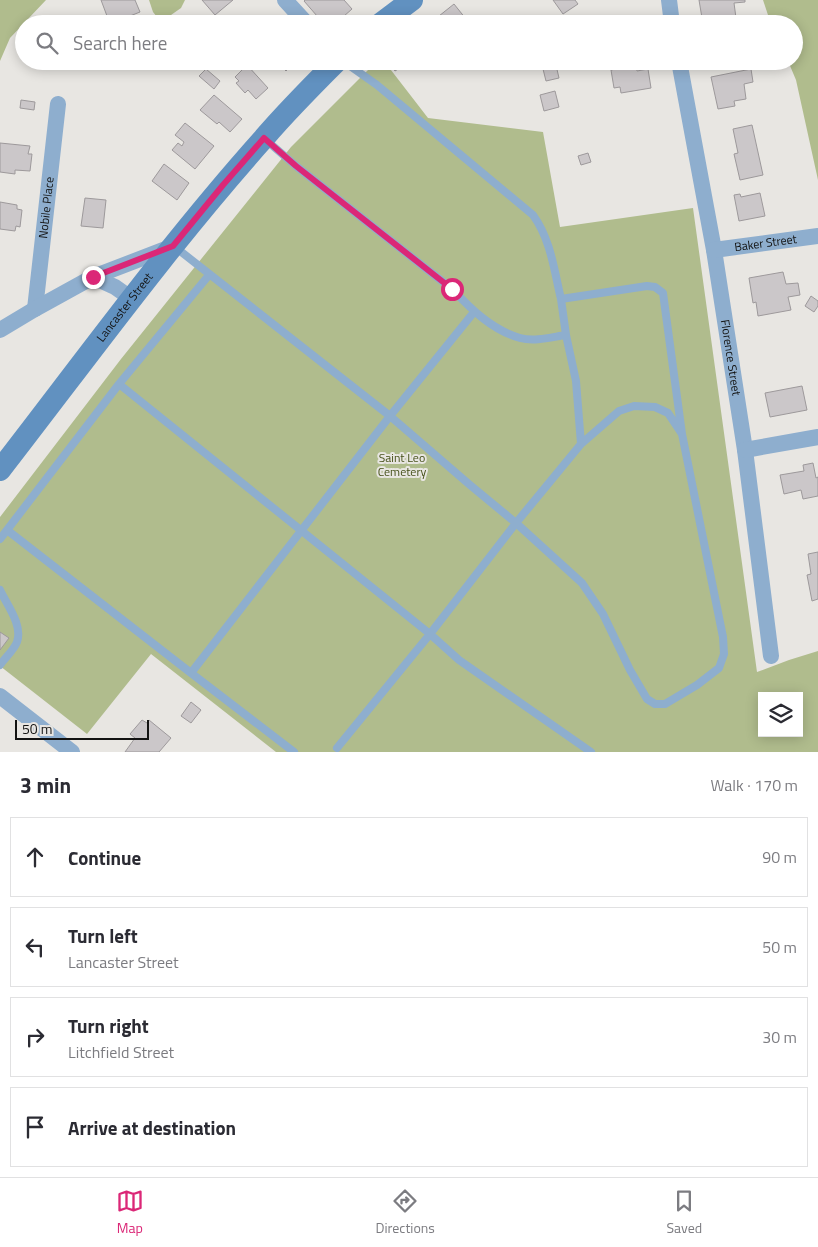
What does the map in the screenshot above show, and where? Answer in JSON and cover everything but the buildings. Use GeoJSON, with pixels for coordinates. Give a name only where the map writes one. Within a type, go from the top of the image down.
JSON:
{"type":"FeatureCollection","features":[{"type":"Feature","properties":{"kind":"main road"},"geometry":{"type":"LineString","coordinates":[[392,15],[412,0]]}},
{"type":"Feature","properties":{"kind":"main road","name":"Lancaster Street"},"geometry":{"type":"LineString","coordinates":[[0,470],[173,246],[223,185],[293,105],[328,70]]}},
{"type":"Feature","properties":{"kind":"street"},"geometry":{"type":"LineString","coordinates":[[285,0],[299,15]]}},
{"type":"Feature","properties":{"kind":"street"},"geometry":{"type":"LineString","coordinates":[[669,0],[671,15]]}},
{"type":"Feature","properties":{"kind":"street","name":"Florence Street"},"geometry":{"type":"LineString","coordinates":[[681,70],[714,250],[745,450],[771,656]]}},
{"type":"Feature","properties":{"kind":"street","name":"Nobile Place"},"geometry":{"type":"LineString","coordinates":[[35,309],[58,104]]}},
{"type":"Feature","properties":{"kind":"street","name":"Baker Street"},"geometry":{"type":"LineString","coordinates":[[714,250],[818,236]]}},
{"type":"Feature","properties":{"kind":"street"},"geometry":{"type":"LineString","coordinates":[[0,330],[93,277],[173,246]]}},
{"type":"Feature","properties":{"kind":"street"},"geometry":{"type":"LineString","coordinates":[[93,277],[115,287],[132,299]]}},
{"type":"Feature","properties":{"kind":"street"},"geometry":{"type":"LineString","coordinates":[[745,450],[818,437]]}},
{"type":"Feature","properties":{"kind":"street"},"geometry":{"type":"LineString","coordinates":[[0,696],[72,752]]}},
{"type":"Feature","properties":{"kind":"lane"},"geometry":{"type":"LineString","coordinates":[[356,70],[377,85],[533,215],[540,225],[548,241],[561,299],[566,336],[576,381],[581,444]]}},
{"type":"Feature","properties":{"kind":"lane"},"geometry":{"type":"LineString","coordinates":[[264,138],[296,166],[452,289],[474,312],[502,330],[521,338],[540,339],[566,336]]}},
{"type":"Feature","properties":{"kind":"lane"},"geometry":{"type":"LineString","coordinates":[[173,246],[390,416],[516,523],[582,583],[603,614],[646,699],[655,704],[665,704],[697,685],[718,668],[724,654],[723,636],[682,434],[663,294],[655,287],[647,286],[561,299]]}},
{"type":"Feature","properties":{"kind":"lane"},"geometry":{"type":"LineString","coordinates":[[0,539],[119,384],[209,275]]}},
{"type":"Feature","properties":{"kind":"lane"},"geometry":{"type":"LineString","coordinates":[[191,673],[390,416],[474,312]]}},
{"type":"Feature","properties":{"kind":"lane"},"geometry":{"type":"LineString","coordinates":[[119,384],[302,530],[430,634],[459,660],[591,752]]}},
{"type":"Feature","properties":{"kind":"lane"},"geometry":{"type":"LineString","coordinates":[[336,751],[516,523],[581,444],[619,412],[634,406],[655,407],[668,414],[682,434]]}},
{"type":"Feature","properties":{"kind":"lane"},"geometry":{"type":"LineString","coordinates":[[7,530],[294,752]]}},
{"type":"Feature","properties":{"kind":"lane"},"geometry":{"type":"LineString","coordinates":[[0,590],[15,620],[18,632],[17,642],[0,665]]}},
{"type":"Feature","properties":{"kind":"green space"},"geometry":{"type":"Polygon","coordinates":[[[0,0],[46,0],[32,15],[15,15],[15,33],[10,38],[0,61],[0,0]]]}},
{"type":"Feature","properties":{"kind":"green space"},"geometry":{"type":"Polygon","coordinates":[[[149,0],[185,0],[181,8],[171,15],[155,15],[149,0]]]}},
{"type":"Feature","properties":{"kind":"green space"},"geometry":{"type":"Polygon","coordinates":[[[763,0],[818,0],[818,180],[796,80],[792,70],[803,70],[803,15],[768,15],[763,0]]]}},
{"type":"Feature","properties":{"kind":"green space","name":"Saint Leo Cemetery"},"geometry":{"type":"Polygon","coordinates":[[[368,70],[391,70],[428,118],[543,132],[560,227],[693,208],[757,672],[818,651],[818,752],[276,752],[151,654],[87,734],[0,666],[0,517],[121,359],[291,147],[368,70]]]}},
{"type":"Feature","properties":{"kind":"route"},"geometry":{"type":"LineString","coordinates":[[93,277],[173,246],[264,138],[296,166],[452,289]]}}]}
